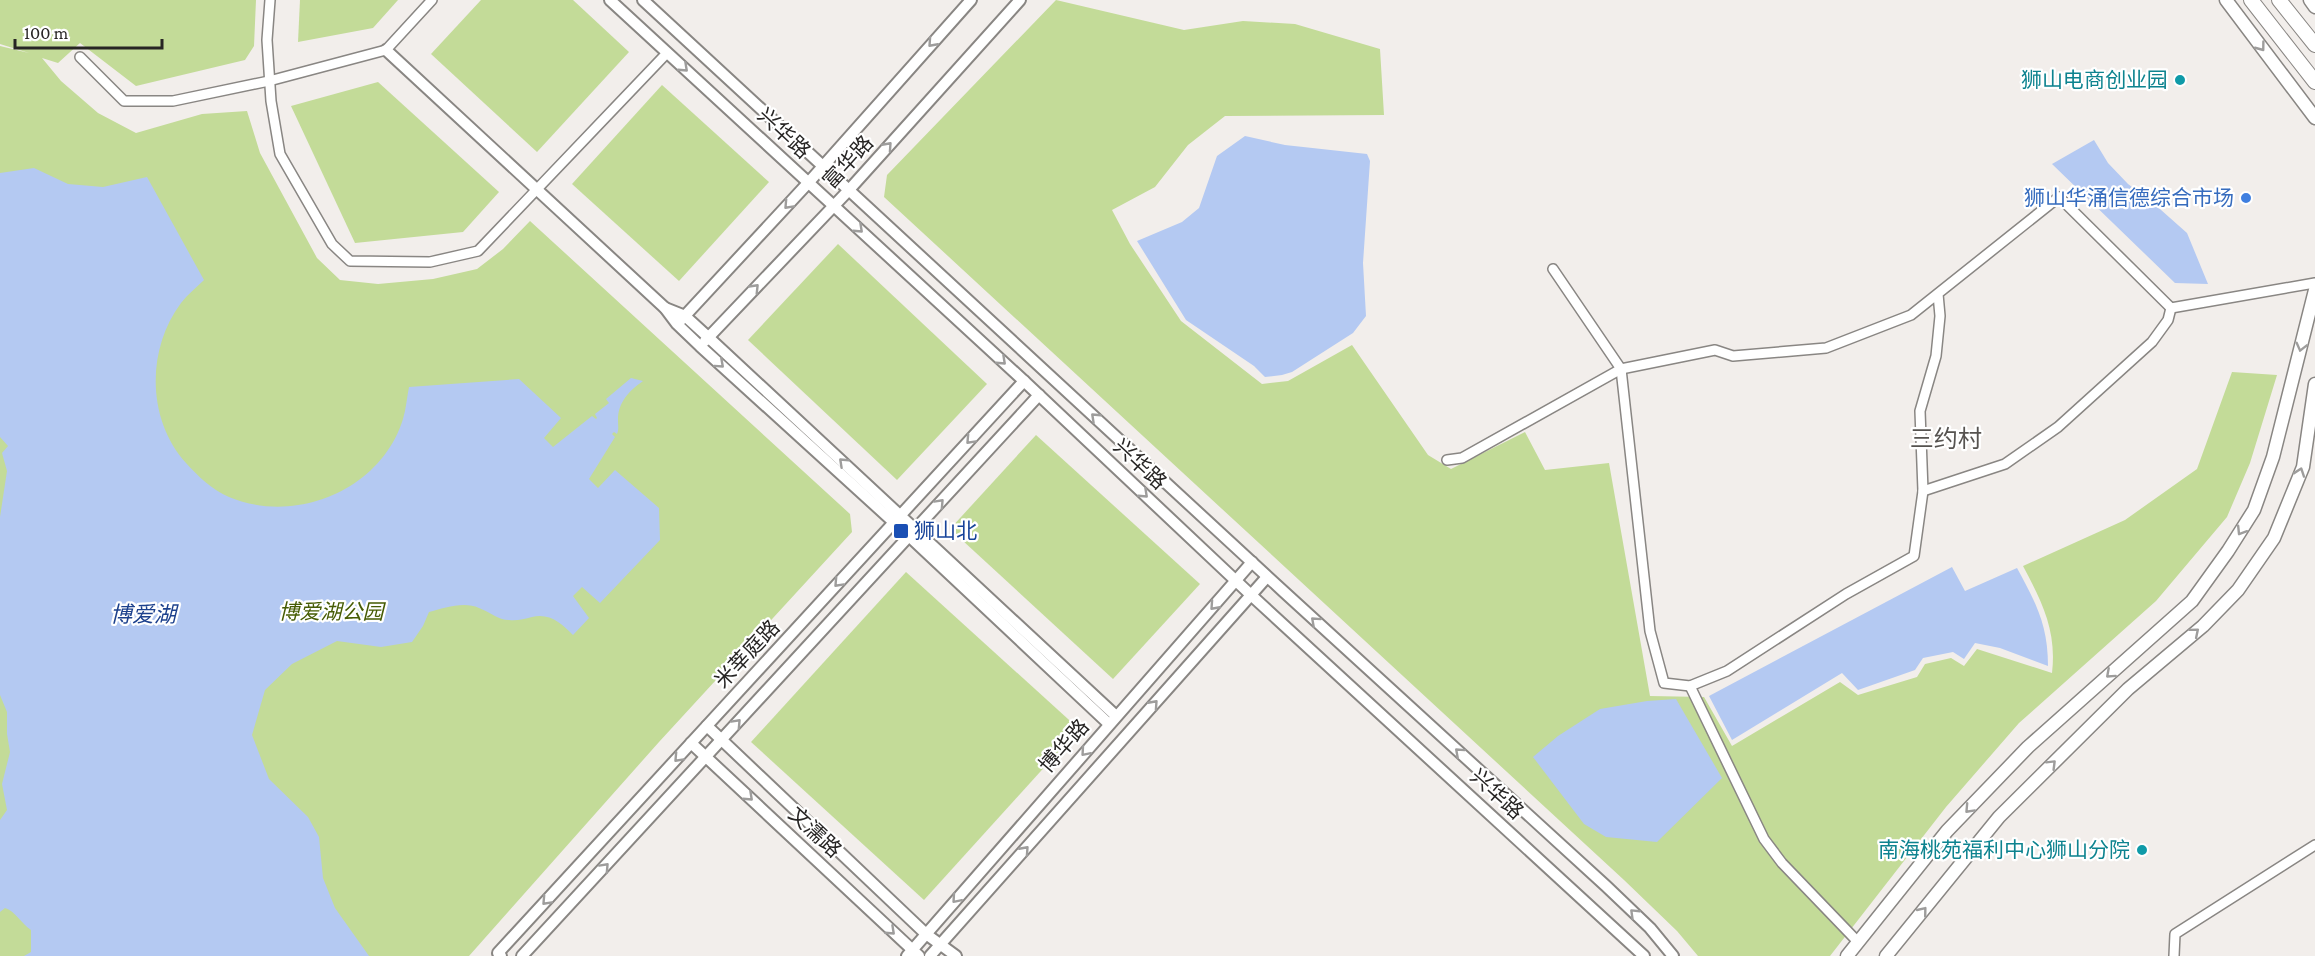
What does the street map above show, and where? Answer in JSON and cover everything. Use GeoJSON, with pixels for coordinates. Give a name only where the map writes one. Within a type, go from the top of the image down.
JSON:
{"type":"FeatureCollection","features":[{"type":"Feature","properties":{"kind":"main road"},"geometry":{"type":"LineString","coordinates":[[2226,0],[2315,118]]}},
{"type":"Feature","properties":{"kind":"main road"},"geometry":{"type":"LineString","coordinates":[[2251,0],[2315,82]]}},
{"type":"Feature","properties":{"kind":"main road"},"geometry":{"type":"LineString","coordinates":[[2279,0],[2315,45]]}},
{"type":"Feature","properties":{"kind":"main road"},"geometry":{"type":"LineString","coordinates":[[1847,956],[1947,831],[2028,747],[2192,601],[2228,551],[2254,510],[2273,457],[2315,290]]}},
{"type":"Feature","properties":{"kind":"main road"},"geometry":{"type":"LineString","coordinates":[[1886,956],[1999,817],[2128,689],[2203,626],[2238,590],[2274,538],[2303,467],[2315,384]]}},
{"type":"Feature","properties":{"kind":"street"},"geometry":{"type":"LineString","coordinates":[[270,0],[267,40],[269,81],[280,154],[332,244],[350,261],[430,262],[478,250],[667,52]]}},
{"type":"Feature","properties":{"kind":"street"},"geometry":{"type":"LineString","coordinates":[[80,57],[124,100],[173,101],[269,81],[386,50],[432,0]]}},
{"type":"Feature","properties":{"kind":"street","name":"兴华路"},"geometry":{"type":"LineString","coordinates":[[610,0],[1644,956]]}},
{"type":"Feature","properties":{"kind":"street","name":"兴华路"},"geometry":{"type":"LineString","coordinates":[[643,0],[1267,577],[1606,886],[1650,928],[1673,956]]}},
{"type":"Feature","properties":{"kind":"street","name":"富华路"},"geometry":{"type":"LineString","coordinates":[[681,320],[809,182],[971,0]]}},
{"type":"Feature","properties":{"kind":"street","name":"富华路"},"geometry":{"type":"LineString","coordinates":[[700,346],[834,206],[1020,0]]}},
{"type":"Feature","properties":{"kind":"street"},"geometry":{"type":"LineString","coordinates":[[386,50],[665,308],[708,337],[897,519],[1113,720]]}},
{"type":"Feature","properties":{"kind":"street"},"geometry":{"type":"LineString","coordinates":[[1447,460],[1462,458],[1621,369],[1715,350],[1733,356],[1826,348],[1911,315],[2059,197],[2171,308]]}},
{"type":"Feature","properties":{"kind":"street"},"geometry":{"type":"LineString","coordinates":[[1553,269],[1621,369],[1650,631],[1664,683],[1690,686],[1727,671],[1846,594],[1914,556],[1923,491],[1920,411],[1936,356],[1941,316],[1938,294]]}},
{"type":"Feature","properties":{"kind":"street"},"geometry":{"type":"LineString","coordinates":[[2171,308],[2315,283]]}},
{"type":"Feature","properties":{"kind":"street"},"geometry":{"type":"LineString","coordinates":[[1923,491],[2006,464],[2058,427],[2152,342],[2168,321],[2171,308]]}},
{"type":"Feature","properties":{"kind":"street"},"geometry":{"type":"LineString","coordinates":[[681,320],[700,346],[897,519]]}},
{"type":"Feature","properties":{"kind":"street","name":"米莘庭路"},"geometry":{"type":"LineString","coordinates":[[500,954],[1024,381]]}},
{"type":"Feature","properties":{"kind":"street","name":"米莘庭路"},"geometry":{"type":"LineString","coordinates":[[522,956],[1039,395]]}},
{"type":"Feature","properties":{"kind":"street","name":"博华路"},"geometry":{"type":"LineString","coordinates":[[912,954],[926,934],[1252,562]]}},
{"type":"Feature","properties":{"kind":"street","name":"博华路"},"geometry":{"type":"LineString","coordinates":[[930,956],[1267,577]]}},
{"type":"Feature","properties":{"kind":"street"},"geometry":{"type":"LineString","coordinates":[[1690,686],[1764,839],[1782,863],[1858,942]]}},
{"type":"Feature","properties":{"kind":"street","name":"文濡路"},"geometry":{"type":"LineString","coordinates":[[707,726],[926,934],[956,956]]}},
{"type":"Feature","properties":{"kind":"street","name":"文濡路"},"geometry":{"type":"LineString","coordinates":[[692,743],[912,954]]}},
{"type":"Feature","properties":{"kind":"street"},"geometry":{"type":"LineString","coordinates":[[2174,956],[2175,934],[2315,845]]}},
{"type":"Feature","properties":{"kind":"green space","name":"博爱湖公园"},"geometry":{"type":"Polygon","coordinates":[[[0,0],[256,0],[254,46],[245,60],[136,86],[80,43],[58,63],[42,58],[61,81],[98,113],[136,133],[202,114],[247,111],[260,153],[317,258],[340,280],[378,284],[433,279],[477,269],[503,249],[530,221],[850,514],[852,532],[659,742],[469,956],[0,956],[0,46],[29,53],[0,44],[0,0]]]}},
{"type":"Feature","properties":{"kind":"green space"},"geometry":{"type":"Polygon","coordinates":[[[300,0],[398,0],[373,28],[298,42],[300,0]]]}},
{"type":"Feature","properties":{"kind":"green space"},"geometry":{"type":"Polygon","coordinates":[[[481,0],[573,0],[629,52],[537,152],[431,54],[481,0]]]}},
{"type":"Feature","properties":{"kind":"green space"},"geometry":{"type":"Polygon","coordinates":[[[1056,0],[1184,30],[1243,21],[1295,24],[1380,49],[1384,115],[1225,116],[1188,145],[1155,187],[1112,210],[1130,244],[1181,321],[1262,384],[1288,381],[1352,345],[1428,455],[1451,469],[1525,432],[1545,470],[1609,463],[1650,696],[1704,697],[1732,746],[1840,682],[1858,695],[1917,677],[1925,664],[1951,658],[1964,666],[1977,649],[2052,673],[2050,630],[2042,605],[2023,566],[2125,520],[2197,469],[2232,372],[2277,375],[2250,463],[2227,517],[2156,601],[2019,723],[1946,807],[1830,956],[1698,956],[1677,931],[1624,880],[884,197],[887,175],[1056,0]]]}},
{"type":"Feature","properties":{"kind":"green space"},"geometry":{"type":"Polygon","coordinates":[[[378,82],[499,192],[463,232],[355,243],[291,106],[378,82]]]}},
{"type":"Feature","properties":{"kind":"green space"},"geometry":{"type":"Polygon","coordinates":[[[662,85],[769,182],[679,281],[572,184],[662,85]]]}},
{"type":"Feature","properties":{"kind":"green space"},"geometry":{"type":"Polygon","coordinates":[[[838,244],[987,384],[897,480],[748,340],[838,244]]]}},
{"type":"Feature","properties":{"kind":"green space"},"geometry":{"type":"Polygon","coordinates":[[[1036,435],[1200,584],[1113,679],[950,529],[1036,435]]]}},
{"type":"Feature","properties":{"kind":"green space"},"geometry":{"type":"Polygon","coordinates":[[[906,572],[1079,729],[924,900],[751,742],[906,572]]]}},
{"type":"Feature","properties":{"kind":"water"},"geometry":{"type":"Polygon","coordinates":[[[1245,136],[1285,145],[1367,154],[1370,161],[1363,263],[1366,316],[1353,333],[1292,372],[1282,375],[1265,377],[1254,366],[1186,320],[1137,241],[1182,222],[1199,208],[1217,156],[1245,136]]]}},
{"type":"Feature","properties":{"kind":"water"},"geometry":{"type":"Polygon","coordinates":[[[2094,140],[2108,163],[2128,184],[2187,233],[2208,284],[2175,283],[2052,164],[2094,140]]]}},
{"type":"Feature","properties":{"kind":"water","name":"博爱湖"},"geometry":{"type":"Polygon","coordinates":[[[34,168],[68,184],[103,187],[147,177],[204,280],[181,303],[162,342],[157,363],[158,406],[173,446],[186,463],[211,487],[229,497],[255,505],[281,507],[308,503],[333,495],[356,482],[376,465],[392,444],[403,419],[409,387],[519,379],[561,418],[544,438],[553,447],[592,416],[596,419],[595,414],[609,403],[606,399],[631,378],[643,381],[622,402],[618,414],[617,434],[614,432],[612,434],[615,437],[589,479],[598,488],[615,470],[659,508],[660,540],[600,603],[582,587],[573,596],[589,618],[573,635],[560,623],[544,616],[505,620],[473,606],[454,606],[429,612],[412,642],[381,647],[337,641],[292,664],[265,690],[252,735],[269,779],[308,817],[319,837],[323,878],[335,908],[369,956],[24,956],[31,952],[31,930],[9,910],[5,908],[0,912],[0,820],[7,810],[2,784],[10,752],[7,712],[0,695],[0,517],[7,471],[2,453],[8,446],[0,437],[0,173],[34,168]]]}},
{"type":"Feature","properties":{"kind":"water"},"geometry":{"type":"Polygon","coordinates":[[[1952,567],[1965,591],[2017,568],[2040,615],[2046,638],[2048,666],[2000,648],[1975,643],[1964,659],[1953,652],[1923,658],[1915,670],[1858,690],[1842,673],[1732,740],[1709,696],[1952,567]]]}},
{"type":"Feature","properties":{"kind":"water"},"geometry":{"type":"Polygon","coordinates":[[[1676,699],[1722,778],[1657,842],[1606,837],[1584,824],[1533,757],[1558,736],[1600,709],[1647,701],[1676,699]]]}},
{"type":"Feature","properties":{"kind":"place","name":"狮山电商创业园"},"geometry":{"type":"Point","coordinates":[2180,80]}},
{"type":"Feature","properties":{"kind":"place","name":"狮山华涌信德综合市场"},"geometry":{"type":"Point","coordinates":[2246,198]}},
{"type":"Feature","properties":{"kind":"place","name":"狮山北"},"geometry":{"type":"Point","coordinates":[901,531]}},
{"type":"Feature","properties":{"kind":"place","name":"南海桃苑福利中心狮山分院"},"geometry":{"type":"Point","coordinates":[2142,850]}},
{"type":"Feature","properties":{"kind":"district","name":"三约村"},"geometry":{"type":"Point","coordinates":[1946,438]}}]}
